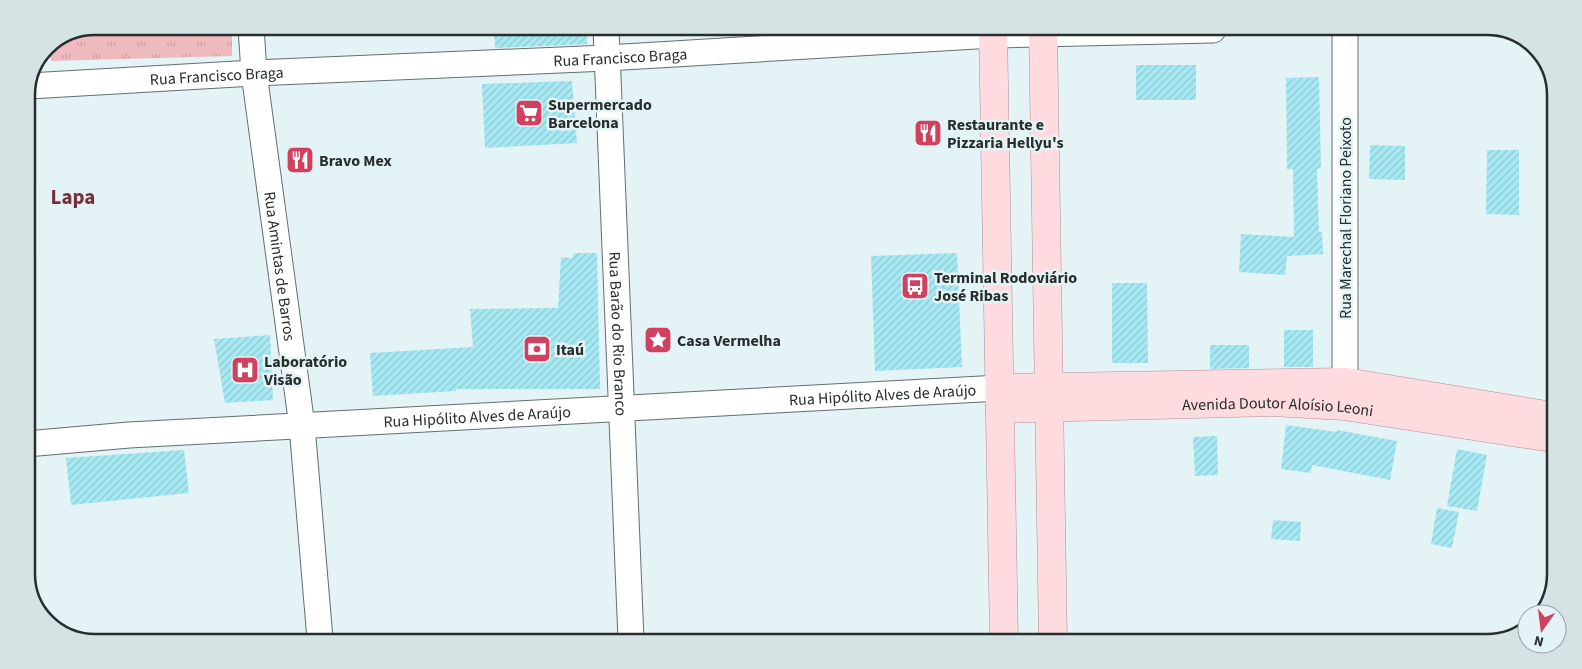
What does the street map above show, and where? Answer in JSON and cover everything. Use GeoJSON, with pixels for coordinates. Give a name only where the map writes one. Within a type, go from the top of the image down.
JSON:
{"type":"FeatureCollection","features":[{"type":"Feature","properties":{"kind":"main road"},"geometry":{"type":"LineString","coordinates":[[993,35],[1004,634]]}},
{"type":"Feature","properties":{"kind":"main road"},"geometry":{"type":"LineString","coordinates":[[1043,35],[1053,634]]}},
{"type":"Feature","properties":{"kind":"main road","name":"Avenida Doutor Aloísio Leoni"},"geometry":{"type":"LineString","coordinates":[[1345,394],[1547,437]]}},
{"type":"Feature","properties":{"kind":"main road","name":"Avenida Doutor Aloísio Leoni"},"geometry":{"type":"LineString","coordinates":[[1000,398],[1049,397],[1272,402],[1345,394],[1547,415]]}},
{"type":"Feature","properties":{"kind":"street","name":"Rua Amintas de Barros"},"geometry":{"type":"LineString","coordinates":[[252,35],[254,73],[302,426],[320,634]]}},
{"type":"Feature","properties":{"kind":"street","name":"Rua Barão do Rio Branco"},"geometry":{"type":"LineString","coordinates":[[606,35],[631,634]]}},
{"type":"Feature","properties":{"kind":"street","name":"Rua Francisco Braga"},"geometry":{"type":"LineString","coordinates":[[36,86],[254,73],[607,58],[948,35]]}},
{"type":"Feature","properties":{"kind":"street","name":"Rua Marechal Floriano Peixoto"},"geometry":{"type":"LineString","coordinates":[[1345,35],[1345,394]]}},
{"type":"Feature","properties":{"kind":"street","name":"Rua Hipólito Alves de Araújo"},"geometry":{"type":"LineString","coordinates":[[35,443],[302,426],[622,409],[1000,398]]}},
{"type":"Feature","properties":{"kind":"green space"},"geometry":{"type":"Polygon","coordinates":[[[232,35],[232,56],[51,61],[51,54],[65,43],[87,36],[232,35]]]}},
{"type":"Feature","properties":{"kind":"building"},"geometry":{"type":"Polygon","coordinates":[[[494,35],[587,35],[587,44],[495,48],[494,35]]]}},
{"type":"Feature","properties":{"kind":"building"},"geometry":{"type":"Polygon","coordinates":[[[1136,65],[1196,65],[1196,100],[1136,100],[1136,65]]]}},
{"type":"Feature","properties":{"kind":"building"},"geometry":{"type":"Polygon","coordinates":[[[1319,77],[1321,168],[1317,169],[1319,232],[1322,232],[1323,254],[1287,256],[1285,275],[1239,272],[1241,234],[1294,237],[1293,169],[1287,169],[1286,78],[1319,77]]]}},
{"type":"Feature","properties":{"kind":"building","name":"Supermercado Barcelona"},"geometry":{"type":"Polygon","coordinates":[[[572,81],[577,143],[485,148],[482,84],[572,81]]]}},
{"type":"Feature","properties":{"kind":"building"},"geometry":{"type":"Polygon","coordinates":[[[1370,145],[1405,146],[1405,180],[1369,179],[1370,145]]]}},
{"type":"Feature","properties":{"kind":"building"},"geometry":{"type":"Polygon","coordinates":[[[1487,150],[1519,150],[1519,215],[1486,214],[1487,150]]]}},
{"type":"Feature","properties":{"kind":"building","name":"Itaú"},"geometry":{"type":"Polygon","coordinates":[[[573,253],[597,253],[600,389],[456,389],[456,391],[373,396],[370,353],[473,347],[470,309],[558,308],[561,257],[573,258],[573,253]]]}},
{"type":"Feature","properties":{"kind":"building","name":"Terminal Rodoviário José Ribas"},"geometry":{"type":"Polygon","coordinates":[[[957,253],[962,367],[875,371],[871,256],[957,253]]]}},
{"type":"Feature","properties":{"kind":"building"},"geometry":{"type":"Polygon","coordinates":[[[1112,283],[1147,283],[1148,363],[1112,363],[1112,283]]]}},
{"type":"Feature","properties":{"kind":"building"},"geometry":{"type":"Polygon","coordinates":[[[1284,330],[1313,330],[1313,367],[1284,367],[1284,330]]]}},
{"type":"Feature","properties":{"kind":"building","name":"Laboratório Visão"},"geometry":{"type":"Polygon","coordinates":[[[270,335],[273,400],[225,403],[214,339],[270,335]]]}},
{"type":"Feature","properties":{"kind":"building"},"geometry":{"type":"Polygon","coordinates":[[[1210,345],[1249,345],[1249,368],[1210,369],[1210,345]]]}},
{"type":"Feature","properties":{"kind":"building"},"geometry":{"type":"Polygon","coordinates":[[[1286,425],[1337,432],[1337,430],[1397,441],[1390,480],[1312,465],[1311,473],[1281,469],[1286,425]]]}},
{"type":"Feature","properties":{"kind":"building"},"geometry":{"type":"Polygon","coordinates":[[[1217,436],[1218,475],[1195,476],[1193,437],[1217,436]]]}},
{"type":"Feature","properties":{"kind":"building"},"geometry":{"type":"Polygon","coordinates":[[[1457,449],[1487,455],[1477,511],[1447,506],[1457,449]]]}},
{"type":"Feature","properties":{"kind":"building"},"geometry":{"type":"Polygon","coordinates":[[[184,450],[189,493],[71,505],[66,458],[184,450]]]}},
{"type":"Feature","properties":{"kind":"building"},"geometry":{"type":"Polygon","coordinates":[[[1437,508],[1459,512],[1452,548],[1431,544],[1437,508]]]}},
{"type":"Feature","properties":{"kind":"building"},"geometry":{"type":"Polygon","coordinates":[[[1273,520],[1301,522],[1300,541],[1271,539],[1273,520]]]}},
{"type":"Feature","properties":{"kind":"place","name":"Supermercado Barcelona"},"geometry":{"type":"Point","coordinates":[529,113]}},
{"type":"Feature","properties":{"kind":"place","name":"Restaurante e Pizzaria Hellyu's"},"geometry":{"type":"Point","coordinates":[928,133]}},
{"type":"Feature","properties":{"kind":"place","name":"Bravo Mex"},"geometry":{"type":"Point","coordinates":[300,160]}},
{"type":"Feature","properties":{"kind":"place","name":"Terminal Rodoviário José Ribas"},"geometry":{"type":"Point","coordinates":[915,286]}},
{"type":"Feature","properties":{"kind":"place","name":"Casa Vermelha"},"geometry":{"type":"Point","coordinates":[658,340]}},
{"type":"Feature","properties":{"kind":"place","name":"Itaú"},"geometry":{"type":"Point","coordinates":[537,349]}},
{"type":"Feature","properties":{"kind":"place","name":"Laboratório Visão"},"geometry":{"type":"Point","coordinates":[245,370]}},
{"type":"Feature","properties":{"kind":"district","name":"Lapa"},"geometry":{"type":"Point","coordinates":[73,197]}}]}
